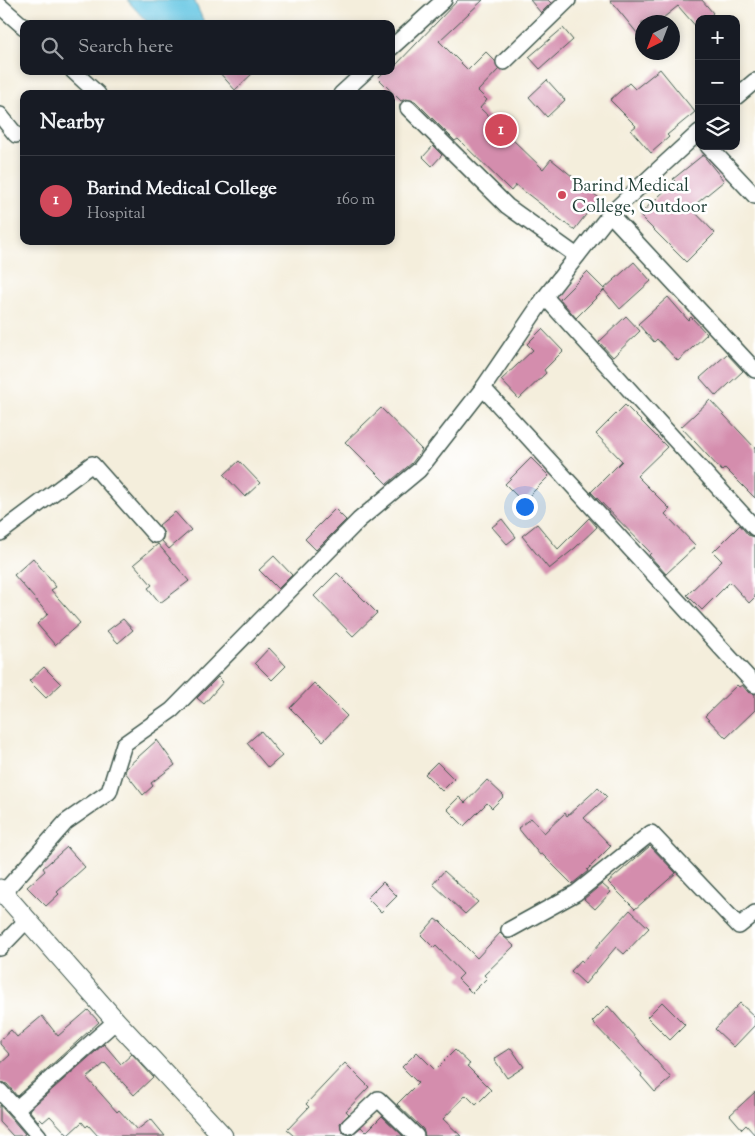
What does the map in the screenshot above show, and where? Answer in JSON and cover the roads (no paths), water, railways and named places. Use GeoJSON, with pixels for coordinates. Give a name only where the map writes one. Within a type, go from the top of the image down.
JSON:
{"type":"FeatureCollection","features":[{"type":"Feature","properties":{"kind":"street"},"geometry":{"type":"LineString","coordinates":[[395,44],[444,0]]}},
{"type":"Feature","properties":{"kind":"street"},"geometry":{"type":"LineString","coordinates":[[504,62],[568,0]]}},
{"type":"Feature","properties":{"kind":"street"},"geometry":{"type":"LineString","coordinates":[[0,6],[20,24]]}},
{"type":"Feature","properties":{"kind":"street"},"geometry":{"type":"LineString","coordinates":[[77,75],[94,90]]}},
{"type":"Feature","properties":{"kind":"street"},"geometry":{"type":"LineString","coordinates":[[345,90],[362,75]]}},
{"type":"Feature","properties":{"kind":"street"},"geometry":{"type":"LineString","coordinates":[[740,94],[755,81]]}},
{"type":"Feature","properties":{"kind":"street"},"geometry":{"type":"LineString","coordinates":[[408,108],[507,206],[577,256]]}},
{"type":"Feature","properties":{"kind":"street"},"geometry":{"type":"LineString","coordinates":[[0,115],[16,135]]}},
{"type":"Feature","properties":{"kind":"street"},"geometry":{"type":"LineString","coordinates":[[213,1133],[2,891],[66,822],[109,792],[124,744],[172,710],[359,520],[419,470],[482,388],[545,297],[610,214],[695,136]]}},
{"type":"Feature","properties":{"kind":"street"},"geometry":{"type":"LineString","coordinates":[[712,150],[755,196]]}},
{"type":"Feature","properties":{"kind":"street"},"geometry":{"type":"LineString","coordinates":[[610,214],[755,370]]}},
{"type":"Feature","properties":{"kind":"street"},"geometry":{"type":"LineString","coordinates":[[545,297],[755,528]]}},
{"type":"Feature","properties":{"kind":"street"},"geometry":{"type":"LineString","coordinates":[[482,388],[755,685]]}},
{"type":"Feature","properties":{"kind":"street"},"geometry":{"type":"LineString","coordinates":[[0,534],[92,464],[155,535]]}},
{"type":"Feature","properties":{"kind":"street"},"geometry":{"type":"LineString","coordinates":[[509,930],[576,893],[651,833],[739,926],[755,913]]}},
{"type":"Feature","properties":{"kind":"street"},"geometry":{"type":"LineString","coordinates":[[0,948],[27,920]]}},
{"type":"Feature","properties":{"kind":"street"},"geometry":{"type":"LineString","coordinates":[[16,1109],[116,1021]]}},
{"type":"Feature","properties":{"kind":"street"},"geometry":{"type":"LineString","coordinates":[[0,1091],[40,1136]]}},
{"type":"Feature","properties":{"kind":"street"},"geometry":{"type":"LineString","coordinates":[[350,1126],[378,1099],[416,1136]]}},
{"type":"Feature","properties":{"kind":"water"},"geometry":{"type":"Polygon","coordinates":[[[127,0],[194,0],[203,20],[145,20],[127,0]]]}},
{"type":"Feature","properties":{"kind":"place","name":"Barind Medical College"},"geometry":{"type":"Point","coordinates":[501,130]}},
{"type":"Feature","properties":{"kind":"place","name":"Barind Medical College, Outdoor"},"geometry":{"type":"Point","coordinates":[562,195]}}]}
